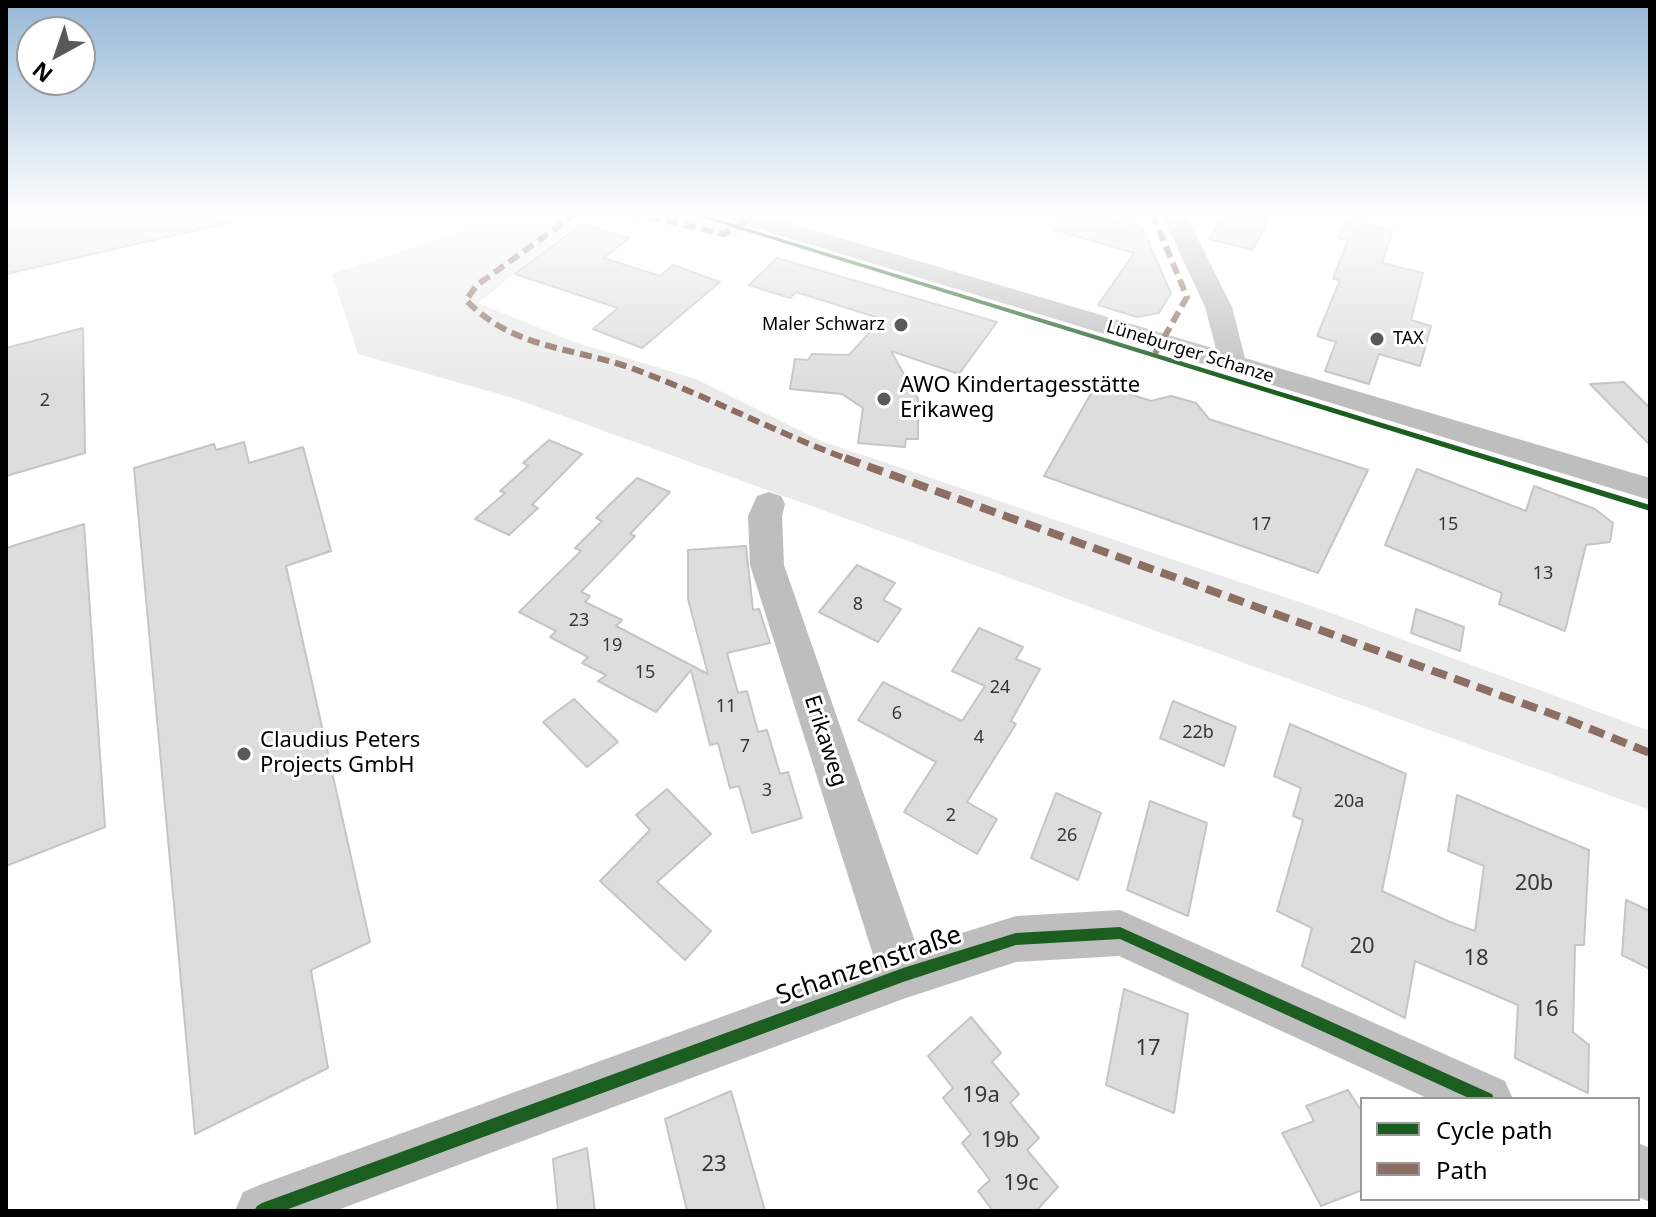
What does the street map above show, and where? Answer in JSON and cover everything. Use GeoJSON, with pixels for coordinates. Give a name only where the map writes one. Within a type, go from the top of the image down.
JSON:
{"type":"FeatureCollection","features":[{"type":"Feature","properties":{"kind":"street","name":"Lüneburger Schanze"},"geometry":{"type":"LineString","coordinates":[[918,270],[1650,489]]}},
{"type":"Feature","properties":{"kind":"street"},"geometry":{"type":"LineString","coordinates":[[1199,270],[1232,346],[1231,365]]}},
{"type":"Feature","properties":{"kind":"street","name":"Erikaweg"},"geometry":{"type":"LineString","coordinates":[[769,504],[765,516],[767,565],[903,975]]}},
{"type":"Feature","properties":{"kind":"street","name":"Schanzenstraße"},"geometry":{"type":"LineString","coordinates":[[272,1209],[903,975],[1016,939],[1120,933],[1483,1097]]}},
{"type":"Feature","properties":{"kind":"shaded area"},"geometry":{"type":"Polygon","coordinates":[[[345,270],[520,270],[478,303],[574,342],[696,379],[821,441],[1320,609],[1650,731],[1650,810],[516,399],[358,354],[332,274],[345,270]]]}},
{"type":"Feature","properties":{"kind":"building"},"geometry":{"type":"Polygon","coordinates":[[[521,270],[641,270],[660,276],[667,270],[686,270],[720,282],[642,348],[593,329],[618,308],[515,274],[521,270]]]}},
{"type":"Feature","properties":{"kind":"building"},"geometry":{"type":"Polygon","coordinates":[[[765,270],[818,270],[997,322],[959,374],[891,351],[918,399],[918,439],[906,439],[905,447],[858,443],[863,408],[842,394],[790,389],[795,359],[808,360],[812,354],[849,355],[882,319],[796,292],[790,298],[749,285],[765,270]]]}},
{"type":"Feature","properties":{"kind":"building"},"geometry":{"type":"Polygon","coordinates":[[[1122,270],[1161,270],[1171,293],[1159,313],[1137,317],[1098,305],[1122,270]]]}},
{"type":"Feature","properties":{"kind":"building","name":"TAX"},"geometry":{"type":"Polygon","coordinates":[[[1337,270],[1410,270],[1423,273],[1411,320],[1431,326],[1420,366],[1379,354],[1369,384],[1325,371],[1336,342],[1317,336],[1340,280],[1333,279],[1337,270]]]}},
{"type":"Feature","properties":{"kind":"building"},"geometry":{"type":"Polygon","coordinates":[[[83,328],[85,453],[6,476],[6,348],[83,328]]]}},
{"type":"Feature","properties":{"kind":"building"},"geometry":{"type":"Polygon","coordinates":[[[1624,382],[1650,408],[1650,445],[1590,384],[1624,382]]]}},
{"type":"Feature","properties":{"kind":"building"},"geometry":{"type":"Polygon","coordinates":[[[1097,383],[1151,401],[1171,396],[1196,403],[1209,419],[1368,470],[1318,573],[1044,476],[1097,383]]]}},
{"type":"Feature","properties":{"kind":"building"},"geometry":{"type":"Polygon","coordinates":[[[549,440],[582,454],[532,505],[538,508],[509,535],[475,519],[505,493],[500,491],[528,466],[523,463],[549,440]]]}},
{"type":"Feature","properties":{"kind":"building","name":"Claudius Peters Projects GmbH"},"geometry":{"type":"Polygon","coordinates":[[[244,442],[249,463],[303,447],[331,551],[286,566],[370,942],[311,970],[328,1068],[195,1134],[134,468],[214,444],[216,450],[244,442]]]}},
{"type":"Feature","properties":{"kind":"building"},"geometry":{"type":"Polygon","coordinates":[[[1417,469],[1526,511],[1534,486],[1595,509],[1613,523],[1610,542],[1586,545],[1565,631],[1499,604],[1502,593],[1385,545],[1417,469]]]}},
{"type":"Feature","properties":{"kind":"building"},"geometry":{"type":"Polygon","coordinates":[[[637,478],[670,492],[630,534],[635,536],[581,592],[590,596],[585,602],[622,620],[616,626],[708,674],[688,599],[688,550],[746,546],[753,610],[759,609],[770,643],[727,653],[738,693],[747,691],[758,732],[767,730],[780,774],[788,772],[802,818],[752,833],[739,786],[730,788],[718,743],[710,745],[691,670],[656,712],[598,681],[606,675],[582,663],[588,657],[550,637],[556,631],[519,612],[581,551],[575,548],[602,521],[596,518],[637,478]]]}},
{"type":"Feature","properties":{"kind":"building"},"geometry":{"type":"Polygon","coordinates":[[[84,524],[105,827],[6,866],[6,548],[84,524]]]}},
{"type":"Feature","properties":{"kind":"building"},"geometry":{"type":"Polygon","coordinates":[[[857,565],[895,583],[883,600],[901,609],[878,642],[819,612],[857,565]]]}},
{"type":"Feature","properties":{"kind":"building"},"geometry":{"type":"Polygon","coordinates":[[[1416,609],[1464,627],[1460,651],[1411,633],[1416,609]]]}},
{"type":"Feature","properties":{"kind":"building"},"geometry":{"type":"Polygon","coordinates":[[[979,628],[1023,647],[1016,659],[1040,669],[1011,721],[1016,724],[967,802],[997,819],[977,854],[904,812],[936,762],[858,720],[883,682],[962,721],[985,686],[952,671],[979,628]]]}},
{"type":"Feature","properties":{"kind":"building"},"geometry":{"type":"Polygon","coordinates":[[[574,699],[618,742],[587,767],[543,722],[574,699]]]}},
{"type":"Feature","properties":{"kind":"building"},"geometry":{"type":"Polygon","coordinates":[[[1173,701],[1236,727],[1224,766],[1160,738],[1173,701]]]}},
{"type":"Feature","properties":{"kind":"building"},"geometry":{"type":"Polygon","coordinates":[[[1290,724],[1406,774],[1382,891],[1450,922],[1475,931],[1484,866],[1448,851],[1457,795],[1589,850],[1584,945],[1575,945],[1573,1032],[1589,1045],[1588,1093],[1515,1058],[1518,1005],[1415,961],[1405,1018],[1302,966],[1312,928],[1277,911],[1303,820],[1293,816],[1301,788],[1274,776],[1290,724]]]}},
{"type":"Feature","properties":{"kind":"building"},"geometry":{"type":"Polygon","coordinates":[[[667,789],[711,834],[657,882],[711,931],[685,960],[600,881],[650,830],[636,815],[667,789]]]}},
{"type":"Feature","properties":{"kind":"building"},"geometry":{"type":"Polygon","coordinates":[[[1056,793],[1101,813],[1078,880],[1031,858],[1056,793]]]}},
{"type":"Feature","properties":{"kind":"building"},"geometry":{"type":"Polygon","coordinates":[[[1150,801],[1207,823],[1188,916],[1127,890],[1150,801]]]}},
{"type":"Feature","properties":{"kind":"building"},"geometry":{"type":"Polygon","coordinates":[[[1626,900],[1650,911],[1650,969],[1622,955],[1626,900]]]}},
{"type":"Feature","properties":{"kind":"building"},"geometry":{"type":"Polygon","coordinates":[[[1124,989],[1188,1014],[1174,1113],[1106,1085],[1124,989]]]}},
{"type":"Feature","properties":{"kind":"building"},"geometry":{"type":"Polygon","coordinates":[[[971,1017],[1001,1053],[992,1062],[1019,1094],[1010,1103],[1039,1138],[1027,1150],[1058,1187],[1036,1211],[993,1211],[978,1191],[990,1180],[962,1143],[971,1134],[943,1098],[953,1088],[928,1056],[971,1017]]]}},
{"type":"Feature","properties":{"kind":"building"},"geometry":{"type":"Polygon","coordinates":[[[1348,1090],[1360,1109],[1360,1191],[1321,1206],[1282,1133],[1314,1121],[1306,1106],[1348,1090]]]}},
{"type":"Feature","properties":{"kind":"building"},"geometry":{"type":"Polygon","coordinates":[[[731,1091],[765,1211],[687,1211],[665,1119],[731,1091]]]}},
{"type":"Feature","properties":{"kind":"building"},"geometry":{"type":"Polygon","coordinates":[[[587,1148],[595,1211],[558,1211],[553,1159],[587,1148]]]}},
{"type":"Feature","properties":{"kind":"marked path"},"geometry":{"type":"LineString","coordinates":[[498,270],[477,285],[466,300],[485,320],[539,345],[632,368],[813,446],[1566,719],[1650,753]]}},
{"type":"Feature","properties":{"kind":"marked path"},"geometry":{"type":"LineString","coordinates":[[1153,357],[1187,297],[1176,270]]}},
{"type":"Feature","properties":{"kind":"cycle path"},"geometry":{"type":"LineString","coordinates":[[875,270],[1650,508]]}},
{"type":"Feature","properties":{"kind":"cycle path"},"geometry":{"type":"LineString","coordinates":[[262,1211],[903,975],[1016,939],[1120,933],[1483,1097]]}},
{"type":"Feature","properties":{"kind":"place","name":"Maler Schwarz"},"geometry":{"type":"Point","coordinates":[901,325]}},
{"type":"Feature","properties":{"kind":"place","name":"TAX"},"geometry":{"type":"Point","coordinates":[1377,339]}},
{"type":"Feature","properties":{"kind":"place","name":"AWO Kindertagesstätte Erikaweg"},"geometry":{"type":"Point","coordinates":[884,399]}},
{"type":"Feature","properties":{"kind":"place","name":"Claudius Peters Projects GmbH"},"geometry":{"type":"Point","coordinates":[244,754]}}]}
